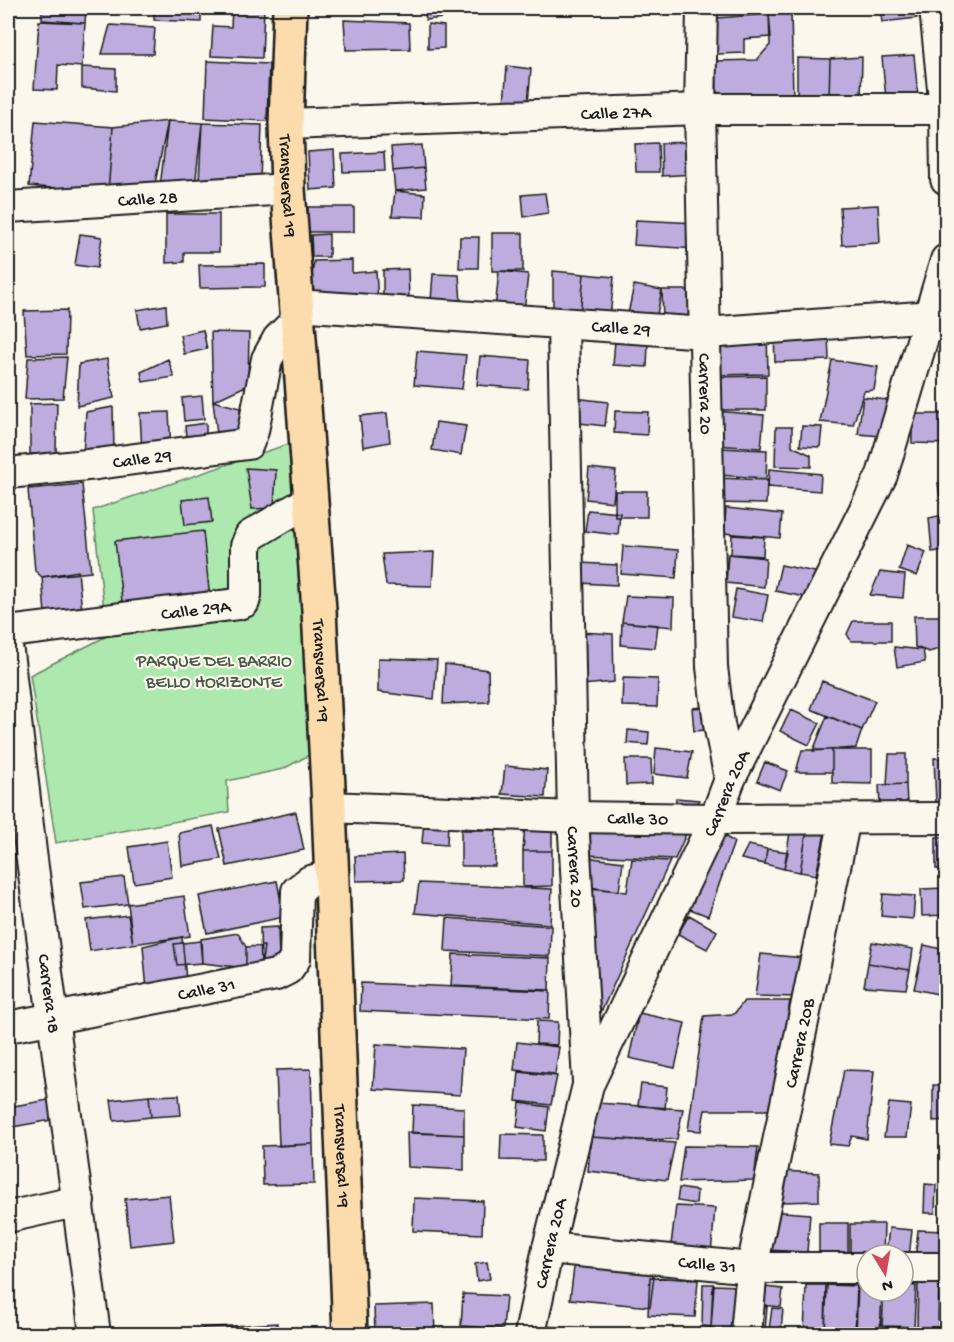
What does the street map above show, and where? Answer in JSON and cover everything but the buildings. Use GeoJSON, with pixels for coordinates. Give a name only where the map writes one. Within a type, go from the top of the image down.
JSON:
{"type":"FeatureCollection","features":[{"type":"Feature","properties":{"kind":"main road","name":"Transversal 19"},"geometry":{"type":"LineString","coordinates":[[290,8],[286,124],[288,189],[312,499],[329,807],[347,1326]]}},
{"type":"Feature","properties":{"kind":"street","name":"Carrera 20"},"geometry":{"type":"LineString","coordinates":[[702,8],[700,109],[712,667],[719,724],[730,779]]}},
{"type":"Feature","properties":{"kind":"street"},"geometry":{"type":"LineString","coordinates":[[935,8],[945,109],[946,178]]}},
{"type":"Feature","properties":{"kind":"street","name":"Calle 27A"},"geometry":{"type":"LineString","coordinates":[[286,124],[700,109],[945,109]]}},
{"type":"Feature","properties":{"kind":"street","name":"Calle 28"},"geometry":{"type":"LineString","coordinates":[[8,207],[288,189]]}},
{"type":"Feature","properties":{"kind":"street","name":"Carrera 20A"},"geometry":{"type":"LineString","coordinates":[[530,1335],[548,1248],[588,1085],[715,819],[730,779],[882,475],[938,315],[946,260]]}},
{"type":"Feature","properties":{"kind":"street","name":"Calle 29"},"geometry":{"type":"LineString","coordinates":[[8,472],[97,464],[248,444],[254,431],[267,359],[296,313],[563,324],[706,333],[938,315]]}},
{"type":"Feature","properties":{"kind":"street","name":"Carrera 20"},"geometry":{"type":"LineString","coordinates":[[563,324],[573,817],[588,1085]]}},
{"type":"Feature","properties":{"kind":"street","name":"Calle 29A"},"geometry":{"type":"LineString","coordinates":[[8,632],[244,602],[246,546],[250,536],[312,499]]}},
{"type":"Feature","properties":{"kind":"street","name":"Carrera 18"},"geometry":{"type":"LineString","coordinates":[[8,652],[12,730],[54,1018],[95,1335]]}},
{"type":"Feature","properties":{"kind":"street","name":"Calle 30"},"geometry":{"type":"LineString","coordinates":[[329,807],[573,817],[946,818]]}},
{"type":"Feature","properties":{"kind":"street","name":"Carrera 20B"},"geometry":{"type":"LineString","coordinates":[[752,1268],[845,819]]}},
{"type":"Feature","properties":{"kind":"street","name":"Calle 31"},"geometry":{"type":"LineString","coordinates":[[8,1027],[276,975],[288,969],[295,959],[297,891],[310,881],[331,876]]}},
{"type":"Feature","properties":{"kind":"street"},"geometry":{"type":"LineString","coordinates":[[8,1218],[79,1201]]}},
{"type":"Feature","properties":{"kind":"street","name":"Calle 31"},"geometry":{"type":"LineString","coordinates":[[548,1248],[752,1268],[855,1268]]}},
{"type":"Feature","properties":{"kind":"street"},"geometry":{"type":"LineString","coordinates":[[746,1335],[752,1268]]}},
{"type":"Feature","properties":{"kind":"street"},"geometry":{"type":"LineString","coordinates":[[915,1268],[946,1268]]}},
{"type":"Feature","properties":{"kind":"green space","name":"PARQUE DEL BARRIO BELLO HORIZONTE"},"geometry":{"type":"Polygon","coordinates":[[[312,436],[330,744],[283,769],[227,781],[229,812],[56,843],[30,675],[107,636],[93,510],[312,436]]]}}]}
